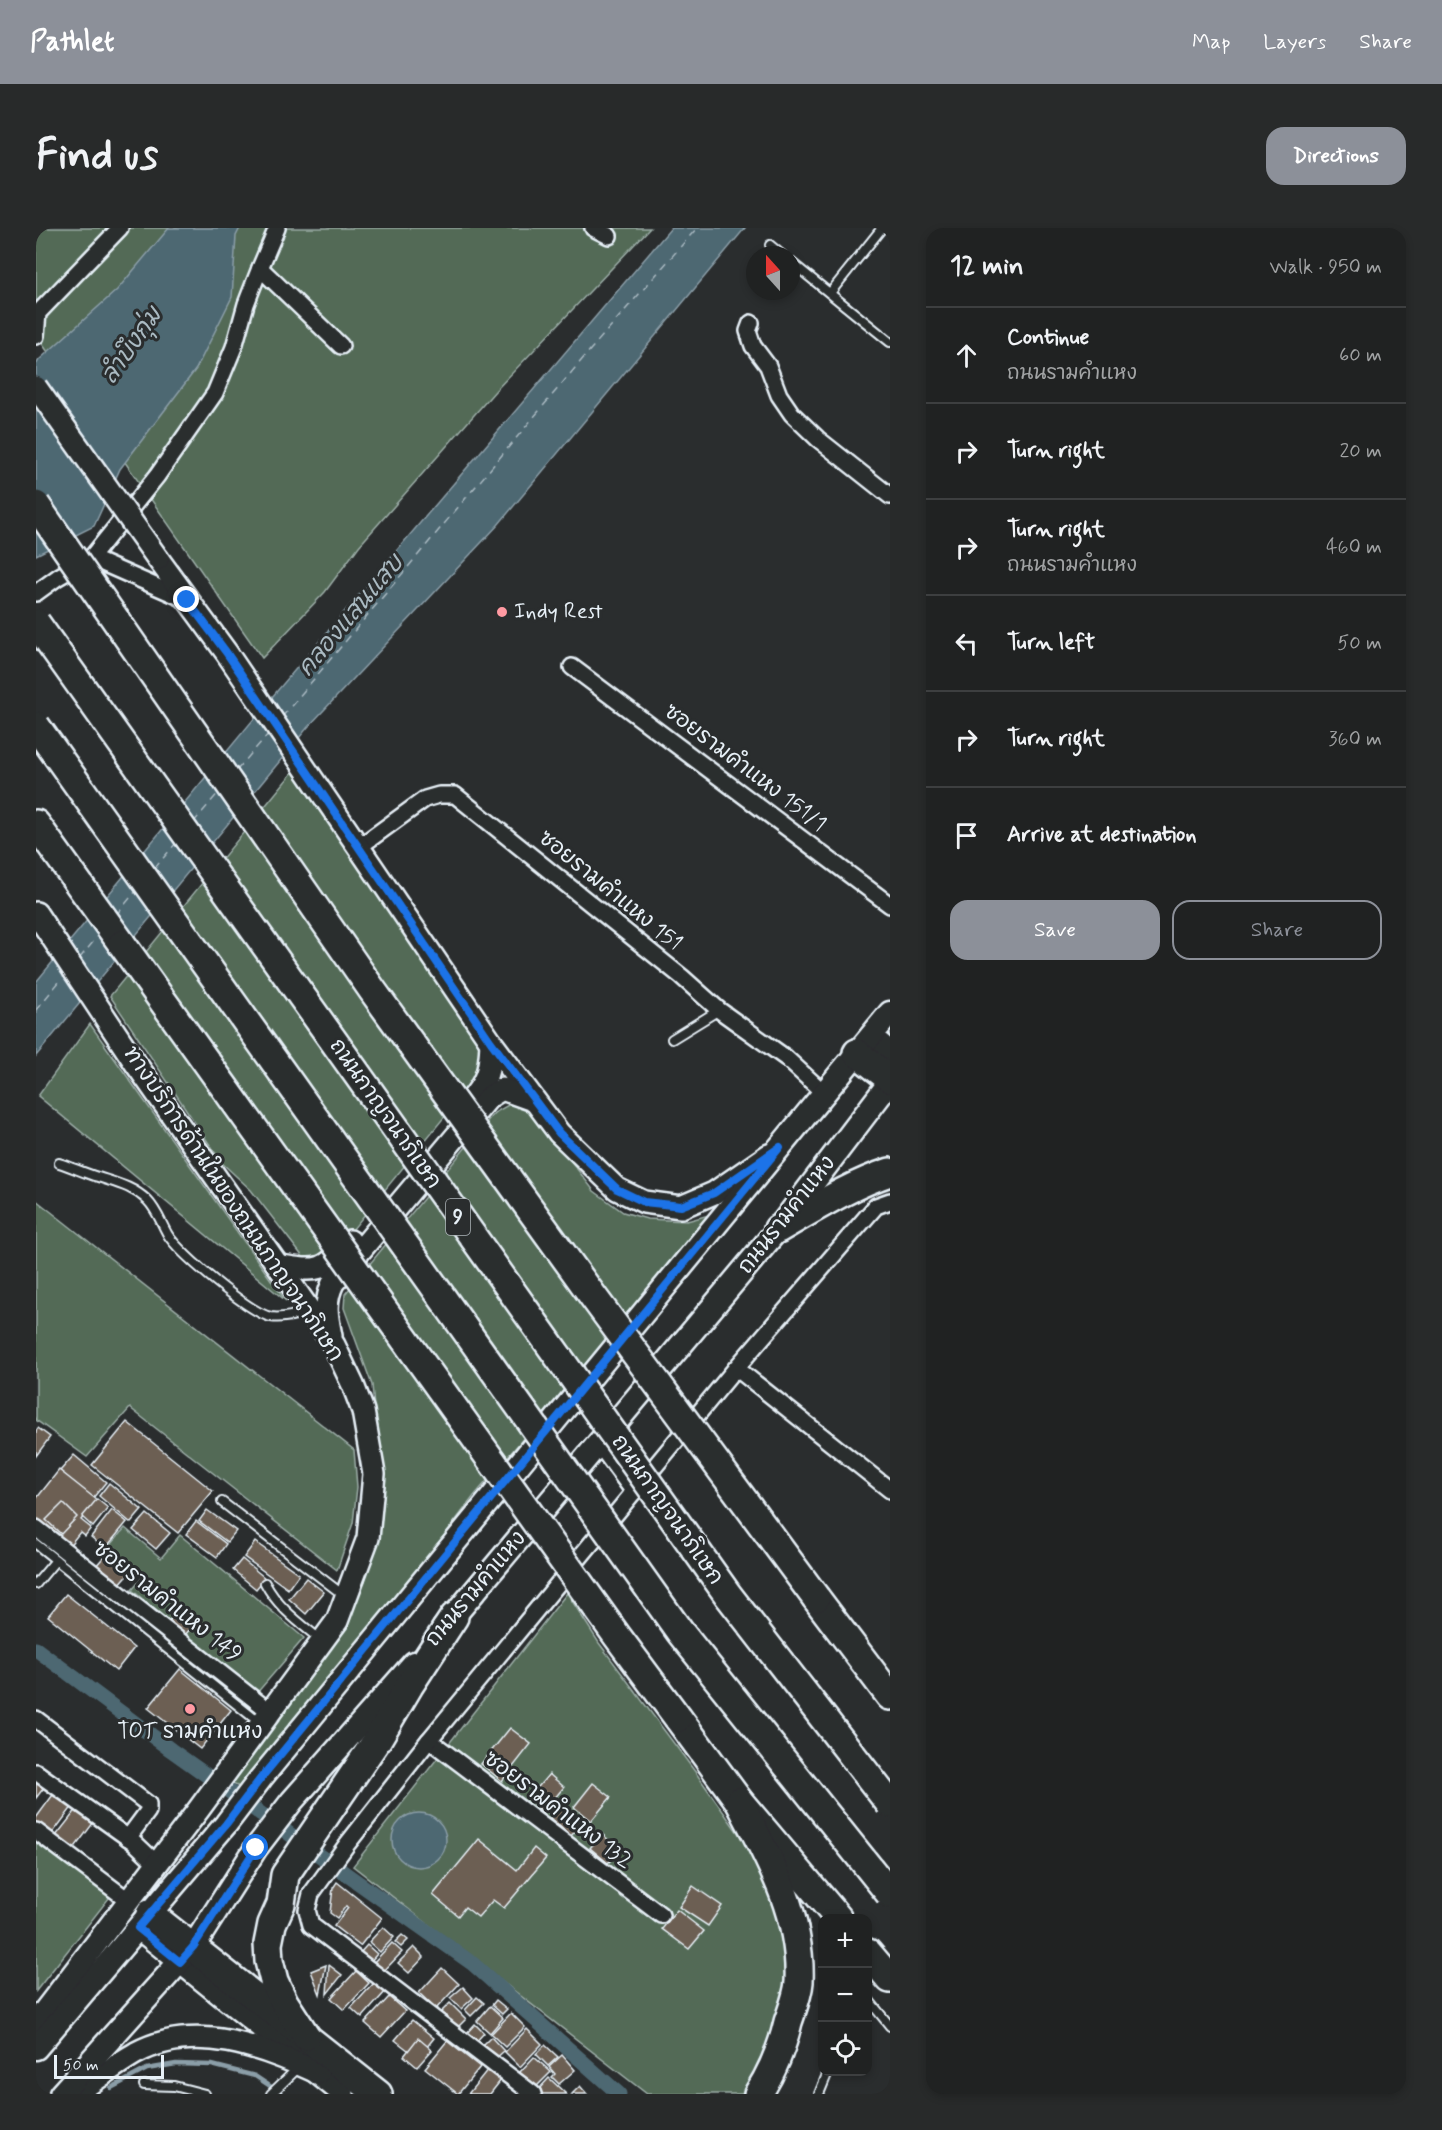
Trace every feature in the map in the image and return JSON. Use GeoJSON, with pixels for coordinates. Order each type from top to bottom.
{"type":"FeatureCollection","features":[{"type":"Feature","properties":{"kind":"highway"},"geometry":{"type":"LineString","coordinates":[[36,505],[373,991],[595,1299],[890,1696]]}},
{"type":"Feature","properties":{"kind":"highway","name":"ถนนกาญจนาภิเษก"},"geometry":{"type":"LineString","coordinates":[[36,623],[728,1595],[890,1804]]}},
{"type":"Feature","properties":{"kind":"highway"},"geometry":{"type":"LineString","coordinates":[[36,726],[680,1632],[890,1894]]}},
{"type":"Feature","properties":{"kind":"highway"},"geometry":{"type":"LineString","coordinates":[[36,824],[610,1626],[739,1801],[835,1914]]}},
{"type":"Feature","properties":{"kind":"highway"},"geometry":{"type":"LineString","coordinates":[[864,1045],[890,1081]]}},
{"type":"Feature","properties":{"kind":"highway"},"geometry":{"type":"LineString","coordinates":[[778,1229],[847,1190],[890,1172]]}},
{"type":"Feature","properties":{"kind":"highway"},"geometry":{"type":"LineString","coordinates":[[306,2036],[279,1992],[269,1960],[270,1934],[281,1904],[285,1875],[377,1740],[454,1617]]}},
{"type":"Feature","properties":{"kind":"highway"},"geometry":{"type":"LineString","coordinates":[[739,1801],[777,1874],[790,1909],[799,1984],[786,2031],[770,2074],[758,2094]]}},
{"type":"Feature","properties":{"kind":"highway"},"geometry":{"type":"LineString","coordinates":[[139,1914],[187,1955],[306,2036],[378,2094]]}},
{"type":"Feature","properties":{"kind":"highway"},"geometry":{"type":"LineString","coordinates":[[872,1962],[890,1979]]}},
{"type":"Feature","properties":{"kind":"main road"},"geometry":{"type":"LineString","coordinates":[[36,387],[226,652],[491,1042],[559,1133],[617,1189],[644,1202],[681,1206],[714,1193],[780,1147]]}},
{"type":"Feature","properties":{"kind":"main road","name":"ทางบริการด้านในของถนนกาญจนาภิเษก"},"geometry":{"type":"LineString","coordinates":[[36,913],[136,1064],[334,1345],[363,1412],[374,1474],[368,1538],[337,1621],[199,1809],[156,1863],[139,1914],[36,2022]]}},
{"type":"Feature","properties":{"kind":"main road","name":"ถนนรามคำแหง"},"geometry":{"type":"LineString","coordinates":[[36,2048],[139,1914],[226,1824],[261,1778],[890,1013]]}},
{"type":"Feature","properties":{"kind":"main road"},"geometry":{"type":"LineString","coordinates":[[279,1266],[305,1270],[320,1268],[333,1262],[481,1089],[490,1070],[491,1042]]}},
{"type":"Feature","properties":{"kind":"main road"},"geometry":{"type":"LineString","coordinates":[[864,1045],[890,1052]]}},
{"type":"Feature","properties":{"kind":"main road","name":"ถนนรามคำแหง"},"geometry":{"type":"LineString","coordinates":[[61,2094],[187,1955],[256,1848],[292,1801],[454,1617],[778,1229],[890,1081]]}},
{"type":"Feature","properties":{"kind":"main road"},"geometry":{"type":"LineString","coordinates":[[334,1345],[326,1313],[327,1295],[333,1283],[489,1097],[502,1089],[533,1100]]}},
{"type":"Feature","properties":{"kind":"main road"},"geometry":{"type":"LineString","coordinates":[[187,1955],[310,2069],[344,2094]]}},
{"type":"Feature","properties":{"kind":"main road"},"geometry":{"type":"LineString","coordinates":[[74,2094],[137,2053],[165,2042],[196,2037],[228,2040],[258,2048],[310,2069]]}},
{"type":"Feature","properties":{"kind":"street"},"geometry":{"type":"LineString","coordinates":[[36,336],[37,313],[120,228]]}},
{"type":"Feature","properties":{"kind":"street"},"geometry":{"type":"LineString","coordinates":[[36,593],[91,558],[157,476],[215,393],[234,347],[246,304],[268,245],[277,228]]}},
{"type":"Feature","properties":{"kind":"street"},"geometry":{"type":"LineString","coordinates":[[593,228],[609,236]]}},
{"type":"Feature","properties":{"kind":"street"},"geometry":{"type":"LineString","coordinates":[[260,268],[342,346]]}},
{"type":"Feature","properties":{"kind":"street"},"geometry":{"type":"LineString","coordinates":[[751,323],[747,331],[753,346],[768,366],[779,394],[792,414],[818,439],[890,496]]}},
{"type":"Feature","properties":{"kind":"street"},"geometry":{"type":"LineString","coordinates":[[91,558],[187,600]]}},
{"type":"Feature","properties":{"kind":"street","name":"ซอยรามคำแหง 151/1"},"geometry":{"type":"LineString","coordinates":[[572,667],[890,905]]}},
{"type":"Feature","properties":{"kind":"street","name":"ซอยรามคำแหง 151"},"geometry":{"type":"LineString","coordinates":[[359,847],[426,799],[440,795],[455,795],[682,977],[719,1010],[772,1047],[824,1093]]}},
{"type":"Feature","properties":{"kind":"street"},"geometry":{"type":"LineString","coordinates":[[533,2094],[311,1925],[307,1910],[311,1894],[429,1740],[735,1368],[876,1206],[890,1202]]}},
{"type":"Feature","properties":{"kind":"street"},"geometry":{"type":"LineString","coordinates":[[735,1368],[890,1490]]}},
{"type":"Feature","properties":{"kind":"street"},"geometry":{"type":"LineString","coordinates":[[598,1443],[634,1492]]}},
{"type":"Feature","properties":{"kind":"street","name":"ซอยรามคำแหง 149"},"geometry":{"type":"LineString","coordinates":[[36,1528],[265,1717]]}},
{"type":"Feature","properties":{"kind":"street"},"geometry":{"type":"LineString","coordinates":[[36,1719],[148,1804],[148,1811],[128,1838]]}},
{"type":"Feature","properties":{"kind":"street","name":"ซอยรามคำแหง 132"},"geometry":{"type":"LineString","coordinates":[[429,1740],[661,1915]]}},
{"type":"Feature","properties":{"kind":"street"},"geometry":{"type":"LineString","coordinates":[[36,1772],[128,1838],[156,1863]]}},
{"type":"Feature","properties":{"kind":"street"},"geometry":{"type":"LineString","coordinates":[[36,1831],[139,1914]]}},
{"type":"Feature","properties":{"kind":"lane"},"geometry":{"type":"LineString","coordinates":[[830,293],[882,228]]}},
{"type":"Feature","properties":{"kind":"lane"},"geometry":{"type":"LineString","coordinates":[[800,269],[890,342]]}},
{"type":"Feature","properties":{"kind":"lane"},"geometry":{"type":"LineString","coordinates":[[672,1039],[719,1010]]}},
{"type":"Feature","properties":{"kind":"lane"},"geometry":{"type":"LineString","coordinates":[[59,1162],[96,1177],[128,1186],[138,1193],[159,1214],[168,1235],[183,1254],[256,1311],[271,1317],[286,1317],[311,1311]]}},
{"type":"Feature","properties":{"kind":"lane"},"geometry":{"type":"LineString","coordinates":[[222,1502],[347,1598]]}},
{"type":"Feature","properties":{"kind":"lane"},"geometry":{"type":"LineString","coordinates":[[36,1544],[265,1717]]}},
{"type":"Feature","properties":{"kind":"lane"},"geometry":{"type":"LineString","coordinates":[[36,1584],[56,1560]]}},
{"type":"Feature","properties":{"kind":"lane"},"geometry":{"type":"LineString","coordinates":[[265,1583],[280,1606],[322,1641]]}},
{"type":"Feature","properties":{"kind":"lane"},"geometry":{"type":"LineString","coordinates":[[872,2005],[890,2026]]}},
{"type":"Feature","properties":{"kind":"lane"},"geometry":{"type":"LineString","coordinates":[[271,2094],[310,2069]]}},
{"type":"Feature","properties":{"kind":"lane"},"geometry":{"type":"LineString","coordinates":[[819,2094],[826,2076]]}},
{"type":"Feature","properties":{"kind":"lane"},"geometry":{"type":"LineString","coordinates":[[144,2085],[174,2086],[205,2094]]}},
{"type":"Feature","properties":{"kind":"green space"},"geometry":{"type":"Polygon","coordinates":[[[36,228],[650,228],[496,390],[359,546],[325,592],[262,658],[36,335],[36,228]]]}},
{"type":"Feature","properties":{"kind":"green space"},"geometry":{"type":"Polygon","coordinates":[[[297,767],[485,1046],[481,1072],[331,1256],[317,1262],[303,1257],[251,1190],[222,1163],[110,996],[297,767]]]}},
{"type":"Feature","properties":{"kind":"green space"},"geometry":{"type":"Polygon","coordinates":[[[90,1024],[286,1301],[38,1096],[90,1024]]]}},
{"type":"Feature","properties":{"kind":"green space"},"geometry":{"type":"Polygon","coordinates":[[[510,1104],[533,1112],[594,1191],[623,1212],[647,1219],[687,1221],[716,1213],[474,1496],[357,1651],[241,1788],[229,1782],[328,1652],[365,1581],[379,1517],[380,1474],[372,1385],[344,1308],[345,1294],[494,1113],[510,1104]]]}},
{"type":"Feature","properties":{"kind":"green space"},"geometry":{"type":"Polygon","coordinates":[[[36,1200],[354,1450],[357,1487],[353,1523],[337,1570],[130,1408],[87,1457],[36,1420],[36,1200]]]}},
{"type":"Feature","properties":{"kind":"green space"},"geometry":{"type":"Polygon","coordinates":[[[125,1528],[161,1558],[180,1535],[304,1638],[256,1694],[132,1590],[144,1576],[109,1546],[125,1528]]]}},
{"type":"Feature","properties":{"kind":"green space"},"geometry":{"type":"Polygon","coordinates":[[[567,1593],[599,1643],[696,1773],[767,1874],[784,1930],[789,1985],[776,2027],[755,2075],[741,2094],[647,2094],[353,1866],[567,1593]]]}},
{"type":"Feature","properties":{"kind":"green space"},"geometry":{"type":"Polygon","coordinates":[[[36,1837],[113,1893],[36,1991],[36,1837]]]}},
{"type":"Feature","properties":{"kind":"water","name":"ลำบึงกุ่ม"},"geometry":{"type":"Polygon","coordinates":[[[169,228],[240,228],[236,236],[232,297],[196,369],[120,469],[94,526],[36,555],[36,365],[117,290],[169,228]]]}},
{"type":"Feature","properties":{"kind":"water","name":"คลองแสนแสบ"},"geometry":{"type":"Polygon","coordinates":[[[671,228],[745,228],[498,525],[308,727],[36,1056],[36,982],[272,697],[671,228]]]}},
{"type":"Feature","properties":{"kind":"water"},"geometry":{"type":"Polygon","coordinates":[[[414,1813],[424,1813],[434,1817],[442,1825],[446,1840],[442,1855],[434,1863],[424,1867],[414,1867],[404,1863],[396,1855],[392,1845],[392,1835],[396,1825],[404,1817],[414,1813]]]}},
{"type":"Feature","properties":{"kind":"building"},"geometry":{"type":"Polygon","coordinates":[[[127,1422],[213,1491],[178,1533],[92,1465],[127,1422]]]}},
{"type":"Feature","properties":{"kind":"building"},"geometry":{"type":"Polygon","coordinates":[[[38,1428],[50,1437],[36,1456],[36,1431],[38,1428]]]}},
{"type":"Feature","properties":{"kind":"building"},"geometry":{"type":"Polygon","coordinates":[[[74,1455],[106,1482],[93,1498],[60,1471],[74,1455]]]}},
{"type":"Feature","properties":{"kind":"building"},"geometry":{"type":"Polygon","coordinates":[[[59,1470],[97,1500],[81,1520],[91,1528],[85,1536],[80,1532],[69,1546],[36,1520],[36,1499],[59,1470]]]}},
{"type":"Feature","properties":{"kind":"building"},"geometry":{"type":"Polygon","coordinates":[[[109,1483],[142,1510],[131,1523],[99,1496],[109,1483]]]}},
{"type":"Feature","properties":{"kind":"building"},"geometry":{"type":"Polygon","coordinates":[[[97,1499],[108,1508],[93,1527],[82,1517],[97,1499]]]}},
{"type":"Feature","properties":{"kind":"building"},"geometry":{"type":"Polygon","coordinates":[[[63,1503],[77,1517],[61,1534],[46,1520],[63,1503]]]}},
{"type":"Feature","properties":{"kind":"building"},"geometry":{"type":"Polygon","coordinates":[[[112,1510],[127,1522],[105,1549],[91,1537],[112,1510]]]}},
{"type":"Feature","properties":{"kind":"building"},"geometry":{"type":"Polygon","coordinates":[[[207,1510],[236,1531],[227,1542],[199,1521],[207,1510]]]}},
{"type":"Feature","properties":{"kind":"building"},"geometry":{"type":"Polygon","coordinates":[[[147,1514],[170,1533],[156,1549],[133,1530],[147,1514]]]}},
{"type":"Feature","properties":{"kind":"building"},"geometry":{"type":"Polygon","coordinates":[[[196,1521],[226,1544],[217,1557],[186,1534],[196,1521]]]}},
{"type":"Feature","properties":{"kind":"building"},"geometry":{"type":"Polygon","coordinates":[[[255,1542],[299,1574],[288,1589],[244,1557],[255,1542]]]}},
{"type":"Feature","properties":{"kind":"building"},"geometry":{"type":"Polygon","coordinates":[[[109,1551],[132,1570],[118,1586],[95,1567],[109,1551]]]}},
{"type":"Feature","properties":{"kind":"building"},"geometry":{"type":"Polygon","coordinates":[[[242,1559],[265,1578],[256,1589],[233,1570],[242,1559]]]}},
{"type":"Feature","properties":{"kind":"building"},"geometry":{"type":"Polygon","coordinates":[[[306,1578],[324,1592],[306,1614],[289,1599],[306,1578]]]}},
{"type":"Feature","properties":{"kind":"building"},"geometry":{"type":"Polygon","coordinates":[[[66,1594],[134,1648],[116,1671],[48,1616],[66,1594]]]}},
{"type":"Feature","properties":{"kind":"building"},"geometry":{"type":"Polygon","coordinates":[[[181,1607],[197,1621],[185,1635],[169,1621],[181,1607]]]}},
{"type":"Feature","properties":{"kind":"building","name":"TOT รามคำแหง"},"geometry":{"type":"Polygon","coordinates":[[[180,1669],[231,1710],[200,1749],[148,1708],[180,1669]]]}},
{"type":"Feature","properties":{"kind":"building"},"geometry":{"type":"Polygon","coordinates":[[[510,1728],[531,1744],[502,1781],[481,1764],[510,1728]]]}},
{"type":"Feature","properties":{"kind":"building"},"geometry":{"type":"Polygon","coordinates":[[[549,1774],[564,1787],[543,1812],[528,1799],[549,1774]]]}},
{"type":"Feature","properties":{"kind":"building"},"geometry":{"type":"Polygon","coordinates":[[[36,1777],[46,1785],[36,1798],[36,1777]]]}},
{"type":"Feature","properties":{"kind":"building"},"geometry":{"type":"Polygon","coordinates":[[[593,1783],[611,1797],[591,1821],[574,1807],[593,1783]]]}},
{"type":"Feature","properties":{"kind":"building"},"geometry":{"type":"Polygon","coordinates":[[[55,1792],[73,1806],[52,1834],[36,1822],[36,1818],[55,1792]]]}},
{"type":"Feature","properties":{"kind":"building"},"geometry":{"type":"Polygon","coordinates":[[[561,1804],[583,1822],[571,1836],[550,1818],[561,1804]]]}},
{"type":"Feature","properties":{"kind":"building"},"geometry":{"type":"Polygon","coordinates":[[[77,1809],[94,1822],[73,1850],[55,1837],[77,1809]]]}},
{"type":"Feature","properties":{"kind":"building"},"geometry":{"type":"Polygon","coordinates":[[[602,1834],[620,1850],[608,1863],[590,1848],[602,1834]]]}},
{"type":"Feature","properties":{"kind":"building"},"geometry":{"type":"Polygon","coordinates":[[[479,1839],[517,1870],[534,1848],[546,1858],[504,1908],[493,1900],[478,1917],[465,1907],[458,1916],[433,1895],[479,1839]]]}},
{"type":"Feature","properties":{"kind":"building"},"geometry":{"type":"Polygon","coordinates":[[[337,1882],[382,1918],[360,1946],[334,1926],[348,1908],[346,1906],[337,1918],[330,1913],[333,1888],[337,1882]]]}},
{"type":"Feature","properties":{"kind":"building"},"geometry":{"type":"Polygon","coordinates":[[[693,1886],[722,1906],[708,1926],[679,1907],[693,1886]]]}},
{"type":"Feature","properties":{"kind":"building"},"geometry":{"type":"Polygon","coordinates":[[[677,1910],[704,1931],[689,1949],[662,1929],[677,1910]]]}},
{"type":"Feature","properties":{"kind":"building"},"geometry":{"type":"Polygon","coordinates":[[[383,1927],[394,1937],[380,1952],[369,1942],[383,1927]]]}},
{"type":"Feature","properties":{"kind":"building"},"geometry":{"type":"Polygon","coordinates":[[[402,1935],[408,1940],[401,1947],[395,1942],[402,1935]]]}},
{"type":"Feature","properties":{"kind":"building"},"geometry":{"type":"Polygon","coordinates":[[[392,1943],[402,1952],[382,1973],[372,1964],[392,1943]]]}},
{"type":"Feature","properties":{"kind":"building"},"geometry":{"type":"Polygon","coordinates":[[[367,1945],[377,1954],[370,1962],[360,1953],[367,1945]]]}},
{"type":"Feature","properties":{"kind":"building"},"geometry":{"type":"Polygon","coordinates":[[[414,1947],[424,1957],[409,1973],[398,1963],[414,1947]]]}},
{"type":"Feature","properties":{"kind":"building"},"geometry":{"type":"Polygon","coordinates":[[[326,1965],[320,1994],[311,1971],[326,1965]]]}},
{"type":"Feature","properties":{"kind":"building"},"geometry":{"type":"Polygon","coordinates":[[[329,1965],[342,1975],[327,1994],[329,1965]]]}},
{"type":"Feature","properties":{"kind":"building"},"geometry":{"type":"Polygon","coordinates":[[[442,1968],[459,1984],[436,2009],[419,1993],[442,1968]]]}},
{"type":"Feature","properties":{"kind":"building"},"geometry":{"type":"Polygon","coordinates":[[[356,1971],[369,1983],[344,2010],[331,1998],[356,1971]]]}},
{"type":"Feature","properties":{"kind":"building"},"geometry":{"type":"Polygon","coordinates":[[[374,1983],[385,1992],[362,2018],[351,2008],[374,1983]]]}},
{"type":"Feature","properties":{"kind":"building"},"geometry":{"type":"Polygon","coordinates":[[[463,1987],[473,1998],[461,2009],[450,1998],[463,1987]]]}},
{"type":"Feature","properties":{"kind":"building"},"geometry":{"type":"Polygon","coordinates":[[[389,1997],[405,2011],[381,2037],[365,2023],[389,1997]]]}},
{"type":"Feature","properties":{"kind":"building"},"geometry":{"type":"Polygon","coordinates":[[[477,1997],[484,2003],[471,2016],[465,2010],[477,1997]]]}},
{"type":"Feature","properties":{"kind":"building"},"geometry":{"type":"Polygon","coordinates":[[[496,2000],[507,2009],[502,2014],[492,2005],[496,2000]]]}},
{"type":"Feature","properties":{"kind":"building"},"geometry":{"type":"Polygon","coordinates":[[[450,2003],[466,2019],[455,2030],[439,2014],[450,2003]]]}},
{"type":"Feature","properties":{"kind":"building"},"geometry":{"type":"Polygon","coordinates":[[[490,2006],[503,2018],[490,2033],[477,2021],[490,2006]]]}},
{"type":"Feature","properties":{"kind":"building"},"geometry":{"type":"Polygon","coordinates":[[[511,2013],[525,2027],[505,2047],[491,2034],[511,2013]]]}},
{"type":"Feature","properties":{"kind":"building"},"geometry":{"type":"Polygon","coordinates":[[[412,2020],[434,2038],[418,2058],[395,2040],[412,2020]]]}},
{"type":"Feature","properties":{"kind":"building"},"geometry":{"type":"Polygon","coordinates":[[[475,2024],[484,2033],[473,2045],[464,2036],[475,2024]]]}},
{"type":"Feature","properties":{"kind":"building"},"geometry":{"type":"Polygon","coordinates":[[[527,2029],[542,2044],[520,2067],[505,2052],[527,2029]]]}},
{"type":"Feature","properties":{"kind":"building"},"geometry":{"type":"Polygon","coordinates":[[[491,2037],[504,2051],[495,2059],[483,2045],[491,2037]]]}},
{"type":"Feature","properties":{"kind":"building"},"geometry":{"type":"Polygon","coordinates":[[[418,2038],[432,2050],[417,2067],[404,2056],[418,2038]]]}},
{"type":"Feature","properties":{"kind":"building"},"geometry":{"type":"Polygon","coordinates":[[[447,2041],[480,2067],[458,2094],[425,2068],[447,2041]]]}},
{"type":"Feature","properties":{"kind":"building"},"geometry":{"type":"Polygon","coordinates":[[[545,2045],[558,2057],[548,2066],[536,2054],[545,2045]]]}},
{"type":"Feature","properties":{"kind":"building"},"geometry":{"type":"Polygon","coordinates":[[[562,2055],[575,2070],[559,2084],[552,2077],[555,2074],[549,2067],[562,2055]]]}},
{"type":"Feature","properties":{"kind":"building"},"geometry":{"type":"Polygon","coordinates":[[[534,2057],[551,2072],[535,2088],[519,2073],[534,2057]]]}},
{"type":"Feature","properties":{"kind":"building"},"geometry":{"type":"Polygon","coordinates":[[[488,2069],[501,2080],[490,2094],[468,2094],[488,2069]]]}},
{"type":"Feature","properties":{"kind":"building"},"geometry":{"type":"Polygon","coordinates":[[[549,2078],[566,2094],[543,2094],[538,2090],[549,2078]]]}},
{"type":"Feature","properties":{"kind":"building"},"geometry":{"type":"Polygon","coordinates":[[[580,2086],[587,2094],[572,2094],[580,2086]]]}},
{"type":"Feature","properties":{"kind":"waterway"},"geometry":{"type":"LineString","coordinates":[[36,1649],[171,1750],[473,1964],[619,2094]]}},
{"type":"Feature","properties":{"kind":"waterway"},"geometry":{"type":"LineString","coordinates":[[111,2088],[147,2069],[176,2064],[212,2065],[255,2076],[282,2094]]}},
{"type":"Feature","properties":{"kind":"ferry route"},"geometry":{"type":"LineString","coordinates":[[282,717],[591,349],[697,228]]}},
{"type":"Feature","properties":{"kind":"ferry route"},"geometry":{"type":"LineString","coordinates":[[237,770],[269,733]]}},
{"type":"Feature","properties":{"kind":"ferry route"},"geometry":{"type":"LineString","coordinates":[[193,823],[219,792]]}},
{"type":"Feature","properties":{"kind":"ferry route"},"geometry":{"type":"LineString","coordinates":[[154,869],[176,843]]}},
{"type":"Feature","properties":{"kind":"ferry route"},"geometry":{"type":"LineString","coordinates":[[116,915],[136,891]]}},
{"type":"Feature","properties":{"kind":"ferry route"},"geometry":{"type":"LineString","coordinates":[[79,959],[99,935]]}},
{"type":"Feature","properties":{"kind":"ferry route"},"geometry":{"type":"LineString","coordinates":[[36,1010],[64,976]]}},
{"type":"Feature","properties":{"kind":"place","name":"Indy Rest"},"geometry":{"type":"Point","coordinates":[502,612]}},
{"type":"Feature","properties":{"kind":"place","name":"TOT รามคำแหง"},"geometry":{"type":"Point","coordinates":[190,1709]}},
{"type":"Feature","properties":{"kind":"route"},"geometry":{"type":"LineString","coordinates":[[187,600],[226,652],[491,1042],[533,1100],[559,1133],[617,1189],[644,1202],[681,1206],[714,1193],[780,1147],[261,1778],[226,1824],[138,1928],[180,1962],[193,1947],[256,1848]]}}]}
